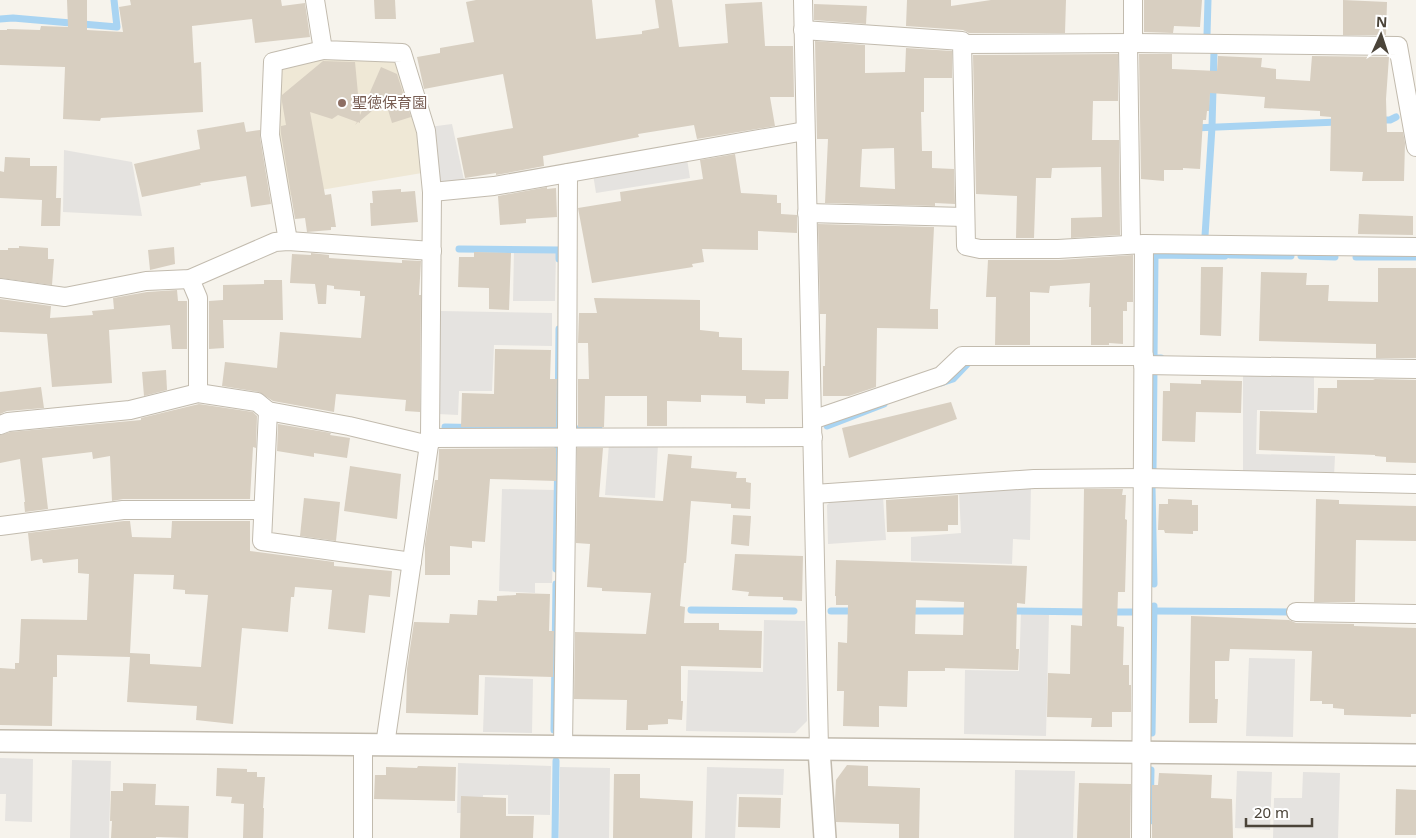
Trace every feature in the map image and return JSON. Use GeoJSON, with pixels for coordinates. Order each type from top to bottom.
{"type":"FeatureCollection","features":[{"type":"Feature","properties":{"kind":"street"},"geometry":{"type":"LineString","coordinates":[[315,0],[323,50]]}},
{"type":"Feature","properties":{"kind":"street"},"geometry":{"type":"LineString","coordinates":[[803,0],[804,131],[813,437],[819,749],[825,838]]}},
{"type":"Feature","properties":{"kind":"street"},"geometry":{"type":"LineString","coordinates":[[1132,0],[1130,43],[1137,244],[1144,361],[1141,838]]}},
{"type":"Feature","properties":{"kind":"street"},"geometry":{"type":"LineString","coordinates":[[803,30],[962,41],[966,246],[980,249],[1058,249],[1137,244],[1416,247]]}},
{"type":"Feature","properties":{"kind":"street"},"geometry":{"type":"LineString","coordinates":[[962,44],[1130,43],[1398,46],[1416,147]]}},
{"type":"Feature","properties":{"kind":"street"},"geometry":{"type":"LineString","coordinates":[[288,241],[270,135],[273,62],[323,50],[402,53],[426,131],[432,192],[430,442],[386,745]]}},
{"type":"Feature","properties":{"kind":"street"},"geometry":{"type":"LineString","coordinates":[[432,192],[494,186],[804,131]]}},
{"type":"Feature","properties":{"kind":"street"},"geometry":{"type":"LineString","coordinates":[[563,747],[568,173]]}},
{"type":"Feature","properties":{"kind":"street"},"geometry":{"type":"LineString","coordinates":[[807,213],[965,217]]}},
{"type":"Feature","properties":{"kind":"street"},"geometry":{"type":"LineString","coordinates":[[0,288],[65,297],[146,281],[190,279],[274,242],[288,241],[432,252]]}},
{"type":"Feature","properties":{"kind":"street"},"geometry":{"type":"LineString","coordinates":[[190,279],[198,298],[198,393]]}},
{"type":"Feature","properties":{"kind":"street"},"geometry":{"type":"LineString","coordinates":[[812,420],[941,376],[962,356],[1416,369]]}},
{"type":"Feature","properties":{"kind":"street"},"geometry":{"type":"LineString","coordinates":[[0,425],[8,422],[130,410],[198,393],[257,402],[268,411],[430,442],[567,438],[813,437]]}},
{"type":"Feature","properties":{"kind":"street"},"geometry":{"type":"LineString","coordinates":[[268,411],[262,542],[412,562]]}},
{"type":"Feature","properties":{"kind":"street"},"geometry":{"type":"LineString","coordinates":[[814,494],[1034,479],[1143,478],[1416,484]]}},
{"type":"Feature","properties":{"kind":"street"},"geometry":{"type":"LineString","coordinates":[[0,526],[123,510],[263,510]]}},
{"type":"Feature","properties":{"kind":"street"},"geometry":{"type":"LineString","coordinates":[[1296,612],[1416,614]]}},
{"type":"Feature","properties":{"kind":"street"},"geometry":{"type":"LineString","coordinates":[[0,741],[1416,754]]}},
{"type":"Feature","properties":{"kind":"street"},"geometry":{"type":"LineString","coordinates":[[363,745],[363,838]]}},
{"type":"Feature","properties":{"kind":"shaded area","name":"聖徳保育園"},"geometry":{"type":"Polygon","coordinates":[[[328,58],[391,59],[396,64],[417,132],[422,173],[285,196],[274,134],[277,74],[282,68],[328,58]]]}},
{"type":"Feature","properties":{"kind":"shaded area"},"geometry":{"type":"Polygon","coordinates":[[[452,124],[464,180],[439,185],[429,127],[452,124]]]}},
{"type":"Feature","properties":{"kind":"shaded area"},"geometry":{"type":"Polygon","coordinates":[[[64,150],[132,162],[142,216],[63,212],[64,150]]]}},
{"type":"Feature","properties":{"kind":"shaded area"},"geometry":{"type":"Polygon","coordinates":[[[687,159],[690,178],[596,193],[593,174],[687,159]]]}},
{"type":"Feature","properties":{"kind":"shaded area"},"geometry":{"type":"Polygon","coordinates":[[[514,251],[556,252],[555,301],[513,301],[514,251]]]}},
{"type":"Feature","properties":{"kind":"shaded area"},"geometry":{"type":"Polygon","coordinates":[[[440,311],[552,313],[552,346],[494,345],[492,391],[459,391],[458,415],[438,414],[440,311]]]}},
{"type":"Feature","properties":{"kind":"shaded area"},"geometry":{"type":"Polygon","coordinates":[[[1243,370],[1314,371],[1314,410],[1257,410],[1256,454],[1335,456],[1334,476],[1243,475],[1243,370]]]}},
{"type":"Feature","properties":{"kind":"shaded area"},"geometry":{"type":"Polygon","coordinates":[[[609,444],[658,444],[655,498],[605,495],[609,444]]]}},
{"type":"Feature","properties":{"kind":"shaded area"},"geometry":{"type":"Polygon","coordinates":[[[1031,485],[1030,540],[1013,539],[1012,564],[911,561],[911,537],[961,533],[959,491],[1031,485]]]}},
{"type":"Feature","properties":{"kind":"shaded area"},"geometry":{"type":"Polygon","coordinates":[[[502,489],[555,490],[552,583],[535,583],[535,593],[499,591],[502,489]]]}},
{"type":"Feature","properties":{"kind":"shaded area"},"geometry":{"type":"Polygon","coordinates":[[[883,497],[886,540],[828,544],[827,505],[831,501],[883,497]]]}},
{"type":"Feature","properties":{"kind":"shaded area"},"geometry":{"type":"Polygon","coordinates":[[[1021,613],[1049,614],[1046,736],[964,734],[965,670],[1019,671],[1021,613]]]}},
{"type":"Feature","properties":{"kind":"shaded area"},"geometry":{"type":"Polygon","coordinates":[[[764,620],[805,621],[807,721],[795,733],[686,731],[688,670],[763,672],[764,620]]]}},
{"type":"Feature","properties":{"kind":"shaded area"},"geometry":{"type":"Polygon","coordinates":[[[1249,658],[1295,659],[1293,737],[1246,736],[1249,658]]]}},
{"type":"Feature","properties":{"kind":"shaded area"},"geometry":{"type":"Polygon","coordinates":[[[485,677],[533,679],[532,733],[483,732],[485,677]]]}},
{"type":"Feature","properties":{"kind":"shaded area"},"geometry":{"type":"Polygon","coordinates":[[[0,758],[33,759],[32,822],[5,821],[6,794],[0,794],[0,758]]]}},
{"type":"Feature","properties":{"kind":"shaded area"},"geometry":{"type":"Polygon","coordinates":[[[72,760],[111,761],[109,838],[70,838],[72,760]]]}},
{"type":"Feature","properties":{"kind":"shaded area"},"geometry":{"type":"Polygon","coordinates":[[[458,763],[551,766],[550,815],[508,814],[508,795],[483,795],[483,813],[457,813],[458,763]]]}},
{"type":"Feature","properties":{"kind":"shaded area"},"geometry":{"type":"Polygon","coordinates":[[[560,767],[610,768],[609,838],[559,838],[560,767]]]}},
{"type":"Feature","properties":{"kind":"shaded area"},"geometry":{"type":"Polygon","coordinates":[[[707,767],[784,769],[783,795],[737,794],[735,838],[705,838],[707,767]]]}},
{"type":"Feature","properties":{"kind":"shaded area"},"geometry":{"type":"Polygon","coordinates":[[[1015,770],[1075,771],[1073,838],[1014,838],[1015,770]]]}},
{"type":"Feature","properties":{"kind":"shaded area"},"geometry":{"type":"Polygon","coordinates":[[[1237,771],[1272,772],[1270,830],[1235,828],[1237,771]]]}},
{"type":"Feature","properties":{"kind":"shaded area"},"geometry":{"type":"Polygon","coordinates":[[[1303,772],[1340,773],[1338,838],[1273,838],[1274,798],[1302,798],[1303,772]]]}},
{"type":"Feature","properties":{"kind":"building"},"geometry":{"type":"Polygon","coordinates":[[[67,0],[87,0],[87,30],[123,32],[119,7],[131,5],[130,0],[281,0],[282,6],[305,3],[310,37],[255,43],[252,19],[192,26],[194,63],[201,62],[203,112],[101,118],[100,121],[63,119],[65,67],[0,65],[0,30],[40,30],[41,26],[68,27],[67,0]]]}},
{"type":"Feature","properties":{"kind":"building"},"geometry":{"type":"Polygon","coordinates":[[[374,0],[395,0],[396,19],[375,19],[374,0]]]}},
{"type":"Feature","properties":{"kind":"building"},"geometry":{"type":"Polygon","coordinates":[[[476,0],[592,0],[596,39],[642,34],[642,31],[659,28],[655,0],[672,0],[679,47],[728,43],[725,4],[762,2],[765,46],[793,46],[794,97],[770,97],[775,126],[697,139],[694,125],[638,134],[639,137],[543,156],[544,166],[496,175],[496,173],[465,178],[457,138],[513,128],[503,74],[424,89],[417,57],[440,53],[440,48],[474,42],[466,2],[476,0]]]}},
{"type":"Feature","properties":{"kind":"building"},"geometry":{"type":"Polygon","coordinates":[[[907,0],[951,0],[951,6],[991,0],[1066,0],[1065,33],[969,33],[963,30],[906,26],[907,0]]]}},
{"type":"Feature","properties":{"kind":"building"},"geometry":{"type":"Polygon","coordinates":[[[1144,0],[1202,0],[1200,27],[1174,26],[1173,33],[1144,32],[1144,0]]]}},
{"type":"Feature","properties":{"kind":"building"},"geometry":{"type":"Polygon","coordinates":[[[1343,0],[1387,2],[1386,35],[1343,35],[1343,0]]]}},
{"type":"Feature","properties":{"kind":"building"},"geometry":{"type":"Polygon","coordinates":[[[814,4],[867,6],[866,24],[814,20],[814,4]]]}},
{"type":"Feature","properties":{"kind":"building"},"geometry":{"type":"Polygon","coordinates":[[[815,41],[865,45],[865,73],[905,72],[906,48],[952,51],[952,78],[924,78],[924,112],[921,112],[922,151],[932,151],[932,168],[954,169],[955,204],[935,203],[935,206],[825,203],[828,139],[817,139],[815,41]],[[894,148],[862,149],[860,187],[895,189],[894,148]]]}},
{"type":"Feature","properties":{"kind":"building"},"geometry":{"type":"Polygon","coordinates":[[[1118,54],[1118,101],[1093,101],[1092,140],[1119,140],[1120,235],[1071,238],[1071,218],[1102,217],[1101,167],[1052,168],[1051,178],[1036,178],[1034,238],[1016,238],[1017,196],[976,194],[973,55],[1118,54]]]}},
{"type":"Feature","properties":{"kind":"building"},"geometry":{"type":"Polygon","coordinates":[[[1139,54],[1172,54],[1172,69],[1217,71],[1218,56],[1262,58],[1261,67],[1276,69],[1276,79],[1310,81],[1312,56],[1389,57],[1386,99],[1387,132],[1403,132],[1405,143],[1404,181],[1362,181],[1363,172],[1330,171],[1331,117],[1320,116],[1320,111],[1264,108],[1265,97],[1210,93],[1209,111],[1207,111],[1206,120],[1203,120],[1200,169],[1164,170],[1164,181],[1141,179],[1139,54]]]}},
{"type":"Feature","properties":{"kind":"building"},"geometry":{"type":"Polygon","coordinates":[[[323,61],[355,62],[360,115],[381,67],[397,74],[411,117],[392,123],[385,100],[360,123],[358,122],[355,125],[357,122],[338,115],[332,119],[310,112],[325,195],[331,194],[336,227],[331,227],[331,230],[307,232],[305,218],[295,219],[281,134],[281,126],[286,125],[282,95],[323,61]]]}},
{"type":"Feature","properties":{"kind":"building"},"geometry":{"type":"Polygon","coordinates":[[[244,122],[246,132],[260,130],[271,204],[251,207],[246,176],[200,183],[201,185],[142,197],[134,164],[200,149],[197,130],[244,122]]]}},
{"type":"Feature","properties":{"kind":"building"},"geometry":{"type":"Polygon","coordinates":[[[735,154],[741,193],[777,195],[777,203],[781,203],[781,214],[797,215],[797,233],[758,231],[758,250],[702,249],[704,262],[692,264],[693,267],[592,283],[578,208],[621,201],[620,192],[703,179],[700,160],[735,154]]]}},
{"type":"Feature","properties":{"kind":"building"},"geometry":{"type":"Polygon","coordinates":[[[5,157],[30,158],[30,166],[57,166],[56,198],[61,198],[60,226],[41,226],[42,200],[0,198],[0,171],[4,172],[5,157]]]}},
{"type":"Feature","properties":{"kind":"building"},"geometry":{"type":"Polygon","coordinates":[[[547,187],[547,189],[556,188],[557,217],[526,219],[526,223],[500,225],[498,196],[547,187]]]}},
{"type":"Feature","properties":{"kind":"building"},"geometry":{"type":"Polygon","coordinates":[[[401,189],[401,192],[415,191],[418,222],[371,226],[370,203],[373,203],[372,191],[401,189]]]}},
{"type":"Feature","properties":{"kind":"building"},"geometry":{"type":"Polygon","coordinates":[[[1359,214],[1413,216],[1413,235],[1358,234],[1359,214]]]}},
{"type":"Feature","properties":{"kind":"building"},"geometry":{"type":"Polygon","coordinates":[[[818,224],[934,227],[930,309],[938,309],[938,329],[877,328],[876,387],[849,396],[823,396],[826,314],[820,314],[818,224]]]}},
{"type":"Feature","properties":{"kind":"building"},"geometry":{"type":"Polygon","coordinates":[[[19,246],[48,248],[48,259],[54,259],[52,285],[0,278],[0,250],[19,248],[19,246]]]}},
{"type":"Feature","properties":{"kind":"building"},"geometry":{"type":"Polygon","coordinates":[[[174,247],[175,264],[150,270],[148,250],[174,247]]]}},
{"type":"Feature","properties":{"kind":"building"},"geometry":{"type":"Polygon","coordinates":[[[474,252],[511,253],[509,310],[489,309],[489,288],[458,287],[459,257],[474,257],[474,252]]]}},
{"type":"Feature","properties":{"kind":"building"},"geometry":{"type":"Polygon","coordinates":[[[311,253],[329,255],[329,258],[402,263],[402,260],[421,261],[419,295],[421,295],[420,412],[405,411],[406,400],[336,394],[334,412],[273,401],[259,392],[222,386],[225,362],[277,368],[280,332],[361,338],[365,296],[360,296],[360,291],[334,289],[334,286],[327,285],[326,304],[318,304],[315,284],[290,283],[292,254],[311,255],[311,253]]]}},
{"type":"Feature","properties":{"kind":"building"},"geometry":{"type":"Polygon","coordinates":[[[1133,255],[1133,302],[1127,302],[1127,311],[1123,311],[1123,344],[1091,345],[1090,283],[1050,286],[1049,293],[1030,292],[1030,345],[995,345],[996,297],[986,297],[988,260],[1059,260],[1133,255]]]}},
{"type":"Feature","properties":{"kind":"building"},"geometry":{"type":"Polygon","coordinates":[[[1201,267],[1223,267],[1221,336],[1200,335],[1201,267]]]}},
{"type":"Feature","properties":{"kind":"building"},"geometry":{"type":"Polygon","coordinates":[[[1378,268],[1416,268],[1416,358],[1376,358],[1376,344],[1259,341],[1261,272],[1307,273],[1306,285],[1329,285],[1328,301],[1378,302],[1378,268]]]}},
{"type":"Feature","properties":{"kind":"building"},"geometry":{"type":"Polygon","coordinates":[[[264,280],[282,280],[283,320],[223,320],[224,348],[209,349],[209,301],[223,300],[223,285],[264,284],[264,280]]]}},
{"type":"Feature","properties":{"kind":"building"},"geometry":{"type":"Polygon","coordinates":[[[177,290],[178,301],[187,301],[187,349],[172,349],[170,325],[109,330],[112,383],[52,387],[47,334],[0,332],[0,299],[51,306],[50,318],[93,315],[92,311],[114,309],[113,298],[147,292],[177,290]]]}},
{"type":"Feature","properties":{"kind":"building"},"geometry":{"type":"Polygon","coordinates":[[[594,298],[700,300],[700,330],[719,332],[719,337],[742,338],[742,370],[789,371],[788,399],[765,399],[765,404],[746,403],[746,396],[701,395],[701,402],[667,401],[667,426],[647,426],[647,396],[605,396],[604,427],[578,427],[578,379],[589,379],[588,343],[578,343],[579,313],[597,313],[594,298]]]}},
{"type":"Feature","properties":{"kind":"building"},"geometry":{"type":"Polygon","coordinates":[[[495,349],[551,350],[550,379],[557,379],[556,427],[461,427],[462,393],[494,394],[495,349]]]}},
{"type":"Feature","properties":{"kind":"building"},"geometry":{"type":"Polygon","coordinates":[[[166,370],[167,390],[144,396],[142,372],[166,370]]]}},
{"type":"Feature","properties":{"kind":"building"},"geometry":{"type":"Polygon","coordinates":[[[1201,380],[1242,381],[1241,413],[1196,412],[1195,442],[1162,441],[1163,391],[1170,391],[1170,383],[1201,384],[1201,380]]]}},
{"type":"Feature","properties":{"kind":"building"},"geometry":{"type":"Polygon","coordinates":[[[1337,380],[1416,380],[1416,463],[1386,462],[1386,457],[1375,455],[1259,450],[1260,411],[1317,413],[1318,388],[1337,388],[1337,380]]]}},
{"type":"Feature","properties":{"kind":"building"},"geometry":{"type":"Polygon","coordinates":[[[41,387],[44,408],[7,411],[0,414],[0,392],[41,387]]]}},
{"type":"Feature","properties":{"kind":"building"},"geometry":{"type":"Polygon","coordinates":[[[951,402],[957,419],[849,458],[842,428],[951,402]]]}},
{"type":"Feature","properties":{"kind":"building"},"geometry":{"type":"Polygon","coordinates":[[[199,404],[253,412],[257,416],[256,448],[253,447],[250,499],[123,499],[112,501],[110,456],[93,459],[92,452],[42,458],[48,509],[25,512],[20,459],[0,463],[0,435],[10,432],[141,420],[141,418],[199,404]]]}},
{"type":"Feature","properties":{"kind":"building"},"geometry":{"type":"Polygon","coordinates":[[[278,424],[350,438],[347,458],[314,453],[314,457],[277,451],[278,424]]]}},
{"type":"Feature","properties":{"kind":"building"},"geometry":{"type":"Polygon","coordinates":[[[556,448],[556,481],[490,479],[485,542],[472,541],[472,548],[450,546],[450,575],[425,575],[425,544],[435,480],[438,480],[439,449],[556,448]]]}},
{"type":"Feature","properties":{"kind":"building"},"geometry":{"type":"Polygon","coordinates":[[[577,448],[603,448],[599,497],[663,501],[668,454],[692,456],[691,468],[737,472],[736,478],[746,478],[746,482],[751,483],[750,509],[731,508],[731,504],[691,501],[680,606],[685,607],[684,623],[719,623],[719,630],[762,631],[761,668],[681,666],[682,720],[668,719],[668,724],[648,725],[648,730],[626,730],[627,700],[574,699],[575,632],[646,634],[651,593],[602,591],[602,588],[587,587],[590,544],[576,543],[577,448]]]}},
{"type":"Feature","properties":{"kind":"building"},"geometry":{"type":"Polygon","coordinates":[[[350,466],[401,474],[397,519],[344,511],[350,466]]]}},
{"type":"Feature","properties":{"kind":"building"},"geometry":{"type":"Polygon","coordinates":[[[1084,489],[1123,489],[1122,495],[1126,495],[1125,592],[1118,592],[1117,626],[1124,627],[1123,665],[1129,665],[1131,712],[1112,712],[1112,727],[1091,727],[1092,718],[1047,717],[1048,673],[1070,674],[1071,625],[1082,626],[1084,489]]]}},
{"type":"Feature","properties":{"kind":"building"},"geometry":{"type":"Polygon","coordinates":[[[958,495],[958,525],[948,525],[948,531],[887,532],[886,500],[958,495]]]}},
{"type":"Feature","properties":{"kind":"building"},"geometry":{"type":"Polygon","coordinates":[[[304,498],[340,502],[336,541],[300,536],[304,498]]]}},
{"type":"Feature","properties":{"kind":"building"},"geometry":{"type":"Polygon","coordinates":[[[1168,499],[1192,500],[1192,505],[1198,505],[1198,531],[1193,531],[1193,534],[1165,533],[1164,530],[1158,530],[1159,504],[1168,504],[1168,499]]]}},
{"type":"Feature","properties":{"kind":"building"},"geometry":{"type":"Polygon","coordinates":[[[1316,499],[1339,500],[1339,504],[1416,506],[1416,541],[1356,540],[1355,602],[1314,602],[1316,499]]]}},
{"type":"Feature","properties":{"kind":"building"},"geometry":{"type":"Polygon","coordinates":[[[733,515],[751,516],[749,546],[731,544],[733,515]]]}},
{"type":"Feature","properties":{"kind":"building"},"geometry":{"type":"Polygon","coordinates":[[[130,521],[132,537],[171,538],[172,521],[250,521],[250,551],[334,562],[334,566],[392,571],[390,597],[369,595],[365,633],[328,629],[332,590],[295,587],[294,597],[291,597],[288,632],[242,628],[233,724],[196,720],[197,706],[127,702],[130,657],[57,655],[57,677],[53,677],[52,726],[0,725],[0,668],[15,669],[15,663],[19,663],[21,619],[87,620],[89,574],[78,573],[78,559],[43,563],[42,559],[31,561],[28,533],[130,521]],[[134,574],[130,653],[150,654],[150,664],[201,667],[208,595],[185,594],[185,590],[173,589],[174,575],[134,574]]]}},
{"type":"Feature","properties":{"kind":"building"},"geometry":{"type":"Polygon","coordinates":[[[735,554],[803,556],[802,601],[783,600],[783,597],[748,596],[749,592],[732,590],[735,554]]]}},
{"type":"Feature","properties":{"kind":"building"},"geometry":{"type":"Polygon","coordinates":[[[836,560],[1027,566],[1025,604],[1017,603],[1016,649],[1019,649],[1018,670],[945,668],[945,671],[908,671],[907,707],[879,706],[879,727],[843,726],[844,691],[837,691],[838,642],[847,643],[848,605],[836,605],[836,560]],[[916,600],[915,634],[963,635],[964,602],[916,600]]]}},
{"type":"Feature","properties":{"kind":"building"},"geometry":{"type":"Polygon","coordinates":[[[516,593],[550,594],[549,631],[554,631],[553,677],[479,675],[478,715],[406,713],[407,669],[414,622],[449,623],[450,614],[477,615],[478,600],[497,601],[497,596],[516,595],[516,593]]]}},
{"type":"Feature","properties":{"kind":"building"},"geometry":{"type":"Polygon","coordinates":[[[1191,616],[1416,628],[1416,714],[1411,714],[1411,717],[1344,715],[1344,709],[1333,708],[1333,704],[1322,704],[1322,701],[1310,701],[1312,651],[1230,649],[1229,661],[1215,661],[1215,699],[1218,699],[1217,723],[1189,723],[1191,616]]]}},
{"type":"Feature","properties":{"kind":"building"},"geometry":{"type":"Polygon","coordinates":[[[847,765],[868,766],[868,786],[920,788],[919,838],[899,838],[899,824],[836,822],[836,780],[847,765]]]}},
{"type":"Feature","properties":{"kind":"building"},"geometry":{"type":"Polygon","coordinates":[[[418,766],[456,767],[455,801],[374,799],[375,775],[386,775],[386,767],[417,768],[418,766]]]}},
{"type":"Feature","properties":{"kind":"building"},"geometry":{"type":"Polygon","coordinates":[[[217,768],[247,769],[247,772],[257,772],[257,777],[265,777],[263,838],[243,838],[244,804],[231,803],[232,797],[216,796],[217,768]]]}},
{"type":"Feature","properties":{"kind":"building"},"geometry":{"type":"Polygon","coordinates":[[[1159,773],[1212,775],[1211,798],[1232,799],[1233,838],[1152,838],[1152,785],[1158,785],[1159,773]]]}},
{"type":"Feature","properties":{"kind":"building"},"geometry":{"type":"Polygon","coordinates":[[[614,774],[640,774],[640,798],[693,801],[692,838],[613,838],[614,774]]]}},
{"type":"Feature","properties":{"kind":"building"},"geometry":{"type":"Polygon","coordinates":[[[123,783],[156,784],[155,805],[189,806],[188,838],[111,838],[111,791],[123,791],[123,783]]]}},
{"type":"Feature","properties":{"kind":"building"},"geometry":{"type":"Polygon","coordinates":[[[1079,783],[1131,784],[1130,838],[1077,838],[1079,783]]]}},
{"type":"Feature","properties":{"kind":"building"},"geometry":{"type":"Polygon","coordinates":[[[1396,789],[1416,790],[1416,835],[1395,835],[1396,789]]]}},
{"type":"Feature","properties":{"kind":"building"},"geometry":{"type":"Polygon","coordinates":[[[461,796],[506,798],[506,816],[534,816],[533,838],[460,838],[461,796]]]}},
{"type":"Feature","properties":{"kind":"building"},"geometry":{"type":"Polygon","coordinates":[[[739,797],[781,798],[780,828],[738,827],[739,797]]]}},
{"type":"Feature","properties":{"kind":"waterway"},"geometry":{"type":"LineString","coordinates":[[0,19],[13,18],[117,27],[114,0]]}},
{"type":"Feature","properties":{"kind":"waterway"},"geometry":{"type":"LineString","coordinates":[[1207,35],[1208,0]]}},
{"type":"Feature","properties":{"kind":"waterway"},"geometry":{"type":"LineString","coordinates":[[1205,236],[1212,127],[1214,51]]}},
{"type":"Feature","properties":{"kind":"waterway"},"geometry":{"type":"LineString","coordinates":[[1379,120],[1390,120],[1396,117]]}},
{"type":"Feature","properties":{"kind":"waterway"},"geometry":{"type":"LineString","coordinates":[[1194,128],[1338,122]]}},
{"type":"Feature","properties":{"kind":"waterway"},"geometry":{"type":"LineString","coordinates":[[459,249],[559,250],[559,259]]}},
{"type":"Feature","properties":{"kind":"waterway"},"geometry":{"type":"LineString","coordinates":[[1161,358],[1154,358],[1155,255],[1225,256]]}},
{"type":"Feature","properties":{"kind":"waterway"},"geometry":{"type":"LineString","coordinates":[[1230,255],[1291,256]]}},
{"type":"Feature","properties":{"kind":"waterway"},"geometry":{"type":"LineString","coordinates":[[1301,256],[1335,257]]}},
{"type":"Feature","properties":{"kind":"waterway"},"geometry":{"type":"LineString","coordinates":[[1356,257],[1416,257]]}},
{"type":"Feature","properties":{"kind":"waterway"},"geometry":{"type":"LineString","coordinates":[[445,427],[558,429],[559,329]]}},
{"type":"Feature","properties":{"kind":"waterway"},"geometry":{"type":"LineString","coordinates":[[941,383],[953,379],[971,360]]}},
{"type":"Feature","properties":{"kind":"waterway"},"geometry":{"type":"LineString","coordinates":[[1153,470],[1154,369]]}},
{"type":"Feature","properties":{"kind":"waterway"},"geometry":{"type":"LineString","coordinates":[[827,426],[884,404]]}},
{"type":"Feature","properties":{"kind":"waterway"},"geometry":{"type":"LineString","coordinates":[[574,429],[599,429]]}},
{"type":"Feature","properties":{"kind":"waterway"},"geometry":{"type":"LineString","coordinates":[[556,569],[558,447]]}},
{"type":"Feature","properties":{"kind":"waterway"},"geometry":{"type":"LineString","coordinates":[[1152,487],[1154,584]]}},
{"type":"Feature","properties":{"kind":"waterway"},"geometry":{"type":"LineString","coordinates":[[554,730],[556,584]]}},
{"type":"Feature","properties":{"kind":"waterway"},"geometry":{"type":"LineString","coordinates":[[1152,733],[1154,606]]}},
{"type":"Feature","properties":{"kind":"waterway"},"geometry":{"type":"LineString","coordinates":[[691,610],[794,611]]}},
{"type":"Feature","properties":{"kind":"waterway"},"geometry":{"type":"LineString","coordinates":[[831,611],[856,611]]}},
{"type":"Feature","properties":{"kind":"waterway"},"geometry":{"type":"LineString","coordinates":[[906,611],[973,611]]}},
{"type":"Feature","properties":{"kind":"waterway"},"geometry":{"type":"LineString","coordinates":[[1009,611],[1091,612]]}},
{"type":"Feature","properties":{"kind":"waterway"},"geometry":{"type":"LineString","coordinates":[[1154,611],[1290,612]]}},
{"type":"Feature","properties":{"kind":"waterway"},"geometry":{"type":"LineString","coordinates":[[1109,612],[1134,612]]}},
{"type":"Feature","properties":{"kind":"waterway"},"geometry":{"type":"LineString","coordinates":[[555,838],[556,761]]}},
{"type":"Feature","properties":{"kind":"waterway"},"geometry":{"type":"LineString","coordinates":[[1150,821],[1151,770]]}},
{"type":"Feature","properties":{"kind":"place","name":"聖徳保育園"},"geometry":{"type":"Point","coordinates":[342,103]}}]}
